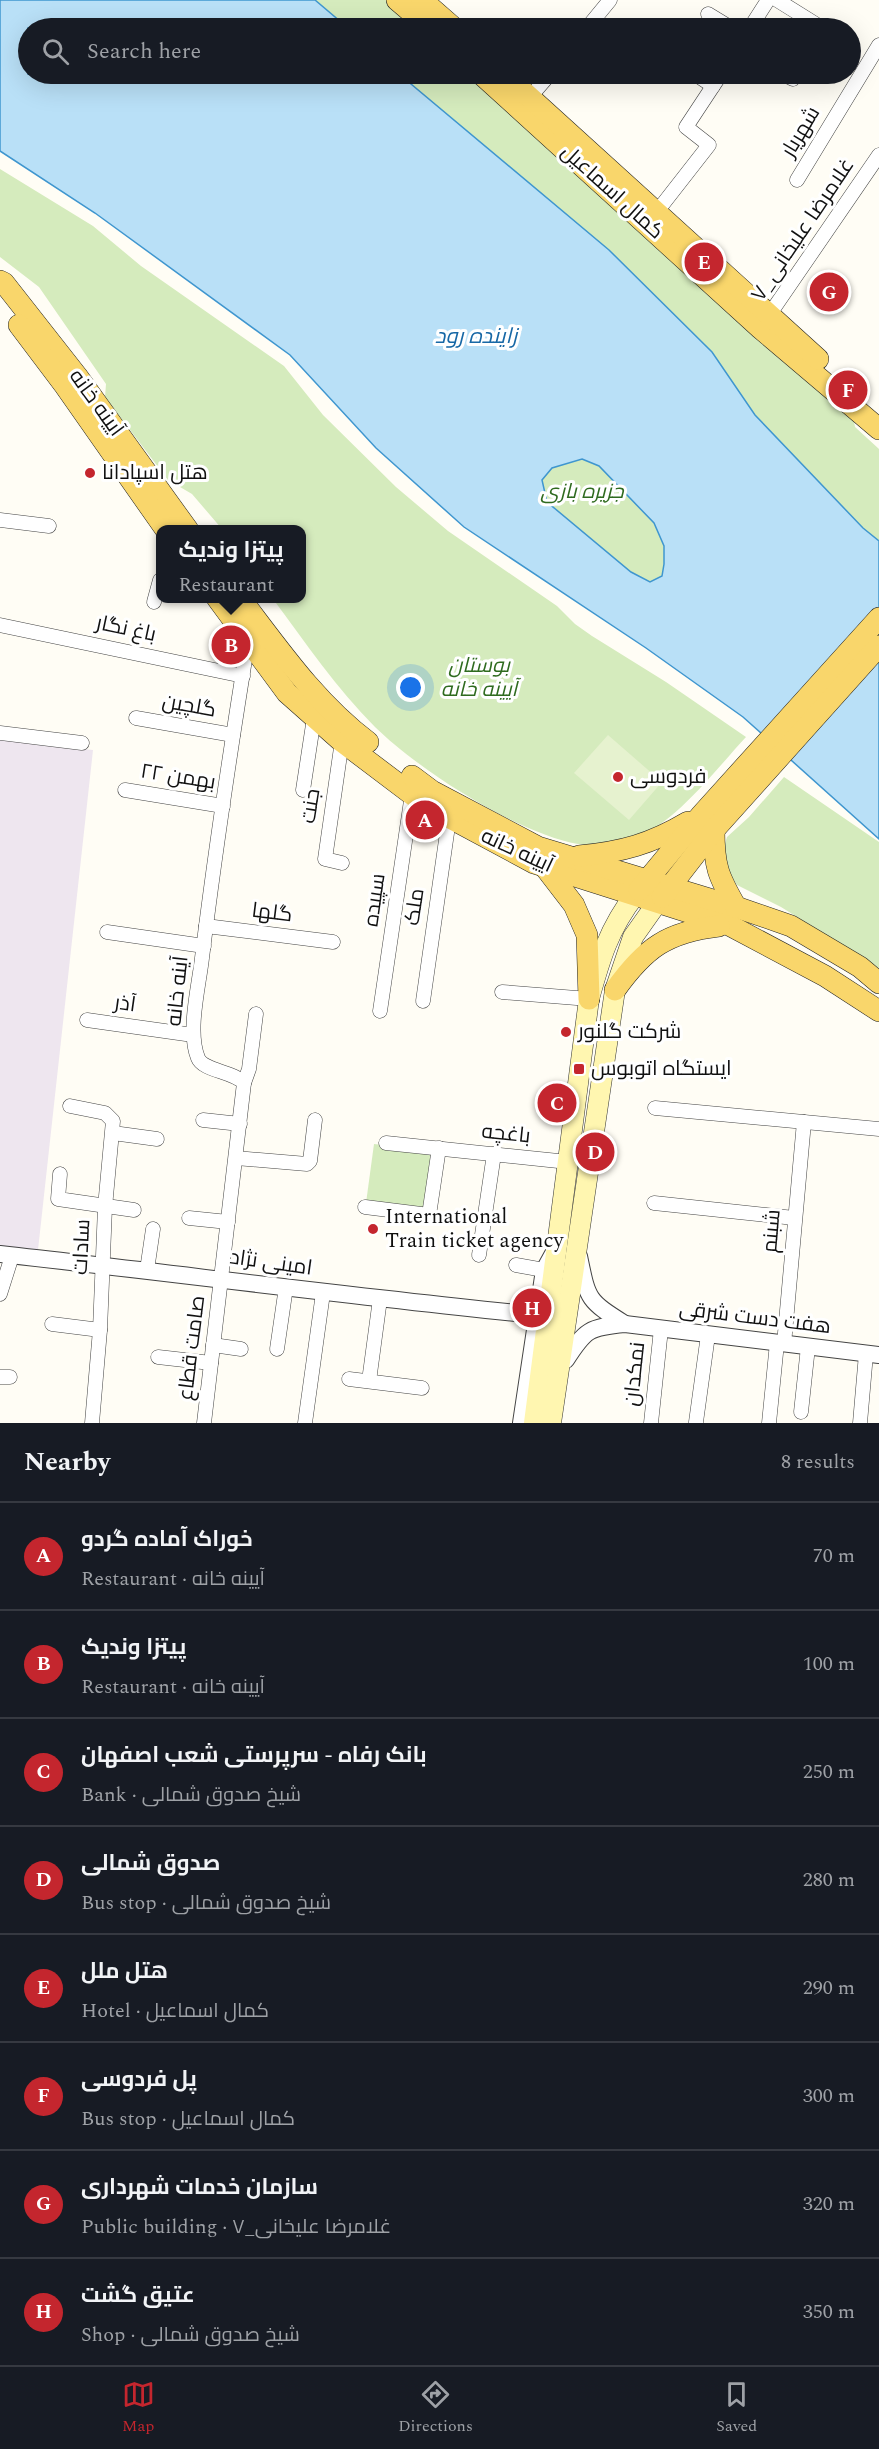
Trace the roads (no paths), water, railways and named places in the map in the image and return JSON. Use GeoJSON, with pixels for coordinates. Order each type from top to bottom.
{"type":"FeatureCollection","features":[{"type":"Feature","properties":{"kind":"main road"},"geometry":{"type":"LineString","coordinates":[[397,0],[418,18]]}},
{"type":"Feature","properties":{"kind":"main road"},"geometry":{"type":"LineString","coordinates":[[422,0],[443,18]]}},
{"type":"Feature","properties":{"kind":"main road","name":"کمال اسماعیل"},"geometry":{"type":"LineString","coordinates":[[496,84],[525,103],[879,429]]}},
{"type":"Feature","properties":{"kind":"main road","name":"کمال اسماعیل"},"geometry":{"type":"LineString","coordinates":[[511,84],[525,103]]}},
{"type":"Feature","properties":{"kind":"main road","name":"آیینه خانه"},"geometry":{"type":"LineString","coordinates":[[0,281],[76,376],[184,525]]}},
{"type":"Feature","properties":{"kind":"main road","name":"آیینه خانه"},"geometry":{"type":"LineString","coordinates":[[0,301],[65,386],[162,525]]}},
{"type":"Feature","properties":{"kind":"main road","name":"کمال اسماعیل"},"geometry":{"type":"LineString","coordinates":[[765,322],[879,414]]}},
{"type":"Feature","properties":{"kind":"main road"},"geometry":{"type":"LineString","coordinates":[[856,409],[859,426],[879,444]]}},
{"type":"Feature","properties":{"kind":"main road","name":"آیینه خانه"},"geometry":{"type":"LineString","coordinates":[[221,603],[287,693],[342,741],[448,819],[544,866],[641,887]]}},
{"type":"Feature","properties":{"kind":"main road","name":"آیینه خانه"},"geometry":{"type":"LineString","coordinates":[[244,603],[302,680],[349,729],[432,791],[538,847],[641,887],[733,916],[791,926],[847,959],[879,982]]}},
{"type":"Feature","properties":{"kind":"main road"},"geometry":{"type":"LineString","coordinates":[[589,999],[605,945],[615,924],[641,887],[708,822],[761,763],[879,618]]}},
{"type":"Feature","properties":{"kind":"main road"},"geometry":{"type":"LineString","coordinates":[[761,763],[879,646]]}},
{"type":"Feature","properties":{"kind":"main road"},"geometry":{"type":"LineString","coordinates":[[566,857],[615,853],[708,822]]}},
{"type":"Feature","properties":{"kind":"main road"},"geometry":{"type":"LineString","coordinates":[[551,1423],[550,1317],[578,1249],[615,990],[633,937],[663,895],[708,822]]}},
{"type":"Feature","properties":{"kind":"main road"},"geometry":{"type":"LineString","coordinates":[[615,990],[634,963],[662,941],[733,916],[714,859],[708,822]]}},
{"type":"Feature","properties":{"kind":"main road"},"geometry":{"type":"LineString","coordinates":[[534,1423],[550,1317],[589,999],[587,935],[574,905],[544,866]]}},
{"type":"Feature","properties":{"kind":"main road","name":"آیینه خانه"},"geometry":{"type":"LineString","coordinates":[[733,916],[879,1011]]}},
{"type":"Feature","properties":{"kind":"main road"},"geometry":{"type":"LineString","coordinates":[[835,982],[836,968],[847,959]]}},
{"type":"Feature","properties":{"kind":"street"},"geometry":{"type":"LineString","coordinates":[[595,18],[610,0]]}},
{"type":"Feature","properties":{"kind":"street"},"geometry":{"type":"LineString","coordinates":[[756,18],[768,0]]}},
{"type":"Feature","properties":{"kind":"street"},"geometry":{"type":"LineString","coordinates":[[777,0],[806,18]]}},
{"type":"Feature","properties":{"kind":"street"},"geometry":{"type":"LineString","coordinates":[[708,14],[715,18]]}},
{"type":"Feature","properties":{"kind":"street","name":"شهریار"},"geometry":{"type":"LineString","coordinates":[[861,75],[879,45]]}},
{"type":"Feature","properties":{"kind":"street"},"geometry":{"type":"LineString","coordinates":[[525,103],[541,84]]}},
{"type":"Feature","properties":{"kind":"street"},"geometry":{"type":"LineString","coordinates":[[652,218],[709,145],[686,127],[713,86],[710,84]]}},
{"type":"Feature","properties":{"kind":"street","name":"شهریار"},"geometry":{"type":"LineString","coordinates":[[797,180],[855,84]]}},
{"type":"Feature","properties":{"kind":"street","name":"۷_غلامرضا علیخانی"},"geometry":{"type":"LineString","coordinates":[[765,322],[879,155]]}},
{"type":"Feature","properties":{"kind":"street"},"geometry":{"type":"LineString","coordinates":[[0,520],[49,526]]}},
{"type":"Feature","properties":{"kind":"street"},"geometry":{"type":"LineString","coordinates":[[154,602],[156,595]]}},
{"type":"Feature","properties":{"kind":"street","name":"باغ نگار"},"geometry":{"type":"LineString","coordinates":[[0,625],[243,676]]}},
{"type":"Feature","properties":{"kind":"street","name":"آینه خانه"},"geometry":{"type":"LineString","coordinates":[[244,1083],[235,1076],[202,1064],[198,1060],[193,1035],[206,926],[248,641]]}},
{"type":"Feature","properties":{"kind":"street","name":"گلچین"},"geometry":{"type":"LineString","coordinates":[[136,718],[234,735]]}},
{"type":"Feature","properties":{"kind":"street"},"geometry":{"type":"LineString","coordinates":[[303,790],[314,718]]}},
{"type":"Feature","properties":{"kind":"street"},"geometry":{"type":"LineString","coordinates":[[0,733],[82,743]]}},
{"type":"Feature","properties":{"kind":"street","name":"جنت"},"geometry":{"type":"LineString","coordinates":[[342,741],[325,859],[342,863]]}},
{"type":"Feature","properties":{"kind":"street","name":"۲۲ بهمن"},"geometry":{"type":"LineString","coordinates":[[125,790],[223,806]]}},
{"type":"Feature","properties":{"kind":"street","name":"سپیده"},"geometry":{"type":"LineString","coordinates":[[380,1011],[412,794]]}},
{"type":"Feature","properties":{"kind":"street","name":"ملک"},"geometry":{"type":"LineString","coordinates":[[423,1001],[448,819]]}},
{"type":"Feature","properties":{"kind":"street","name":"گلها"},"geometry":{"type":"LineString","coordinates":[[206,926],[333,942]]}},
{"type":"Feature","properties":{"kind":"street"},"geometry":{"type":"LineString","coordinates":[[107,932],[204,946]]}},
{"type":"Feature","properties":{"kind":"street"},"geometry":{"type":"LineString","coordinates":[[502,992],[589,999]]}},
{"type":"Feature","properties":{"kind":"street"},"geometry":{"type":"LineString","coordinates":[[221,1278],[244,1083],[249,1069],[256,1014]]}},
{"type":"Feature","properties":{"kind":"street","name":"آذر"},"geometry":{"type":"LineString","coordinates":[[87,1020],[193,1035]]}},
{"type":"Feature","properties":{"kind":"street"},"geometry":{"type":"LineString","coordinates":[[70,1106],[105,1113],[113,1121],[113,1133],[157,1139]]}},
{"type":"Feature","properties":{"kind":"street"},"geometry":{"type":"LineString","coordinates":[[655,1108],[879,1129]]}},
{"type":"Feature","properties":{"kind":"street"},"geometry":{"type":"LineString","coordinates":[[203,1120],[240,1124]]}},
{"type":"Feature","properties":{"kind":"street"},"geometry":{"type":"LineString","coordinates":[[236,1158],[307,1164],[310,1161],[315,1120]]}},
{"type":"Feature","properties":{"kind":"street","name":"شبنم"},"geometry":{"type":"LineString","coordinates":[[769,1423],[804,1122]]}},
{"type":"Feature","properties":{"kind":"street","name":"سادات"},"geometry":{"type":"LineString","coordinates":[[92,1423],[100,1330],[105,1207],[113,1133]]}},
{"type":"Feature","properties":{"kind":"street","name":"باغچه"},"geometry":{"type":"LineString","coordinates":[[386,1143],[568,1162]]}},
{"type":"Feature","properties":{"kind":"street"},"geometry":{"type":"LineString","coordinates":[[365,1207],[429,1215],[439,1148]]}},
{"type":"Feature","properties":{"kind":"street"},"geometry":{"type":"LineString","coordinates":[[479,1255],[494,1154]]}},
{"type":"Feature","properties":{"kind":"street"},"geometry":{"type":"LineString","coordinates":[[60,1174],[58,1199],[134,1210]]}},
{"type":"Feature","properties":{"kind":"street"},"geometry":{"type":"LineString","coordinates":[[654,1203],[794,1218]]}},
{"type":"Feature","properties":{"kind":"street"},"geometry":{"type":"LineString","coordinates":[[189,1218],[228,1222]]}},
{"type":"Feature","properties":{"kind":"street"},"geometry":{"type":"LineString","coordinates":[[147,1270],[153,1229]]}},
{"type":"Feature","properties":{"kind":"street"},"geometry":{"type":"LineString","coordinates":[[521,1423],[550,1317],[544,1270],[557,1247]]}},
{"type":"Feature","properties":{"kind":"street"},"geometry":{"type":"LineString","coordinates":[[578,1249],[586,1290],[593,1303],[625,1324]]}},
{"type":"Feature","properties":{"kind":"street"},"geometry":{"type":"LineString","coordinates":[[557,1423],[578,1249]]}},
{"type":"Feature","properties":{"kind":"street"},"geometry":{"type":"LineString","coordinates":[[0,1294],[6,1255]]}},
{"type":"Feature","properties":{"kind":"street","name":"امینی نژاد"},"geometry":{"type":"LineString","coordinates":[[6,1255],[221,1278],[323,1293],[550,1317]]}},
{"type":"Feature","properties":{"kind":"street"},"geometry":{"type":"LineString","coordinates":[[516,1266],[544,1270]]}},
{"type":"Feature","properties":{"kind":"street","name":"صامت قطاع"},"geometry":{"type":"LineString","coordinates":[[204,1423],[221,1278]]}},
{"type":"Feature","properties":{"kind":"street"},"geometry":{"type":"LineString","coordinates":[[277,1350],[286,1287]]}},
{"type":"Feature","properties":{"kind":"street"},"geometry":{"type":"LineString","coordinates":[[305,1423],[323,1293]]}},
{"type":"Feature","properties":{"kind":"street"},"geometry":{"type":"LineString","coordinates":[[369,1381],[380,1299]]}},
{"type":"Feature","properties":{"kind":"street"},"geometry":{"type":"LineString","coordinates":[[51,1324],[100,1330]]}},
{"type":"Feature","properties":{"kind":"street"},"geometry":{"type":"LineString","coordinates":[[566,1360],[579,1339],[589,1331],[599,1326],[625,1324]]}},
{"type":"Feature","properties":{"kind":"street","name":"هفت دست شرقی"},"geometry":{"type":"LineString","coordinates":[[625,1324],[873,1354]]}},
{"type":"Feature","properties":{"kind":"street","name":"نمکدان"},"geometry":{"type":"LineString","coordinates":[[651,1423],[661,1329]]}},
{"type":"Feature","properties":{"kind":"street"},"geometry":{"type":"LineString","coordinates":[[696,1422],[708,1335]]}},
{"type":"Feature","properties":{"kind":"street"},"geometry":{"type":"LineString","coordinates":[[213,1345],[241,1349]]}},
{"type":"Feature","properties":{"kind":"street"},"geometry":{"type":"LineString","coordinates":[[801,1412],[808,1347]]}},
{"type":"Feature","properties":{"kind":"street"},"geometry":{"type":"LineString","coordinates":[[860,1423],[873,1354]]}},
{"type":"Feature","properties":{"kind":"street"},"geometry":{"type":"LineString","coordinates":[[158,1357],[211,1363]]}},
{"type":"Feature","properties":{"kind":"street"},"geometry":{"type":"LineString","coordinates":[[349,1379],[422,1388]]}},
{"type":"Feature","properties":{"kind":"water","name":"زاینده رود"},"geometry":{"type":"Polygon","coordinates":[[[0,0],[315,0],[336,18],[18,18],[18,84],[411,84],[609,250],[712,352],[755,415],[863,528],[879,541],[879,839],[743,717],[646,648],[464,527],[376,448],[290,355],[95,213],[0,151],[0,0]],[[582,459],[552,468],[542,480],[547,502],[631,572],[650,582],[662,576],[664,564],[664,546],[654,523],[599,466],[582,459]]]}},
{"type":"Feature","properties":{"kind":"place","name":"هتل ملل"},"geometry":{"type":"Point","coordinates":[704,262]}},
{"type":"Feature","properties":{"kind":"place","name":"سازمان خدمات شهرداری"},"geometry":{"type":"Point","coordinates":[829,292]}},
{"type":"Feature","properties":{"kind":"place","name":"پل فردوسی"},"geometry":{"type":"Point","coordinates":[848,390]}},
{"type":"Feature","properties":{"kind":"place","name":"هتل اسپادانا"},"geometry":{"type":"Point","coordinates":[90,473]}},
{"type":"Feature","properties":{"kind":"place","name":"پیتزا وندیک"},"geometry":{"type":"Point","coordinates":[231,645]}},
{"type":"Feature","properties":{"kind":"place","name":"فردوسی"},"geometry":{"type":"Point","coordinates":[618,777]}},
{"type":"Feature","properties":{"kind":"place","name":"خوراک آماده گردو"},"geometry":{"type":"Point","coordinates":[425,820]}},
{"type":"Feature","properties":{"kind":"place","name":"شرکت گلنور"},"geometry":{"type":"Point","coordinates":[566,1032]}},
{"type":"Feature","properties":{"kind":"place","name":"ایستگاه اتوبوس"},"geometry":{"type":"Point","coordinates":[579,1069]}},
{"type":"Feature","properties":{"kind":"place","name":"بانک رفاه - سرپرستی شعب اصفهان"},"geometry":{"type":"Point","coordinates":[557,1103]}},
{"type":"Feature","properties":{"kind":"place","name":"صدوق شمالی"},"geometry":{"type":"Point","coordinates":[595,1152]}},
{"type":"Feature","properties":{"kind":"place","name":"International Train ticket agency"},"geometry":{"type":"Point","coordinates":[373,1229]}},
{"type":"Feature","properties":{"kind":"place","name":"عتیق گشت"},"geometry":{"type":"Point","coordinates":[532,1308]}},
{"type":"Feature","properties":{"kind":"park label","name":"جزیره بازی"},"geometry":{"type":"Point","coordinates":[582,492]}},
{"type":"Feature","properties":{"kind":"park label","name":"بوستان آیینه خانه"},"geometry":{"type":"Point","coordinates":[479,678]}}]}
